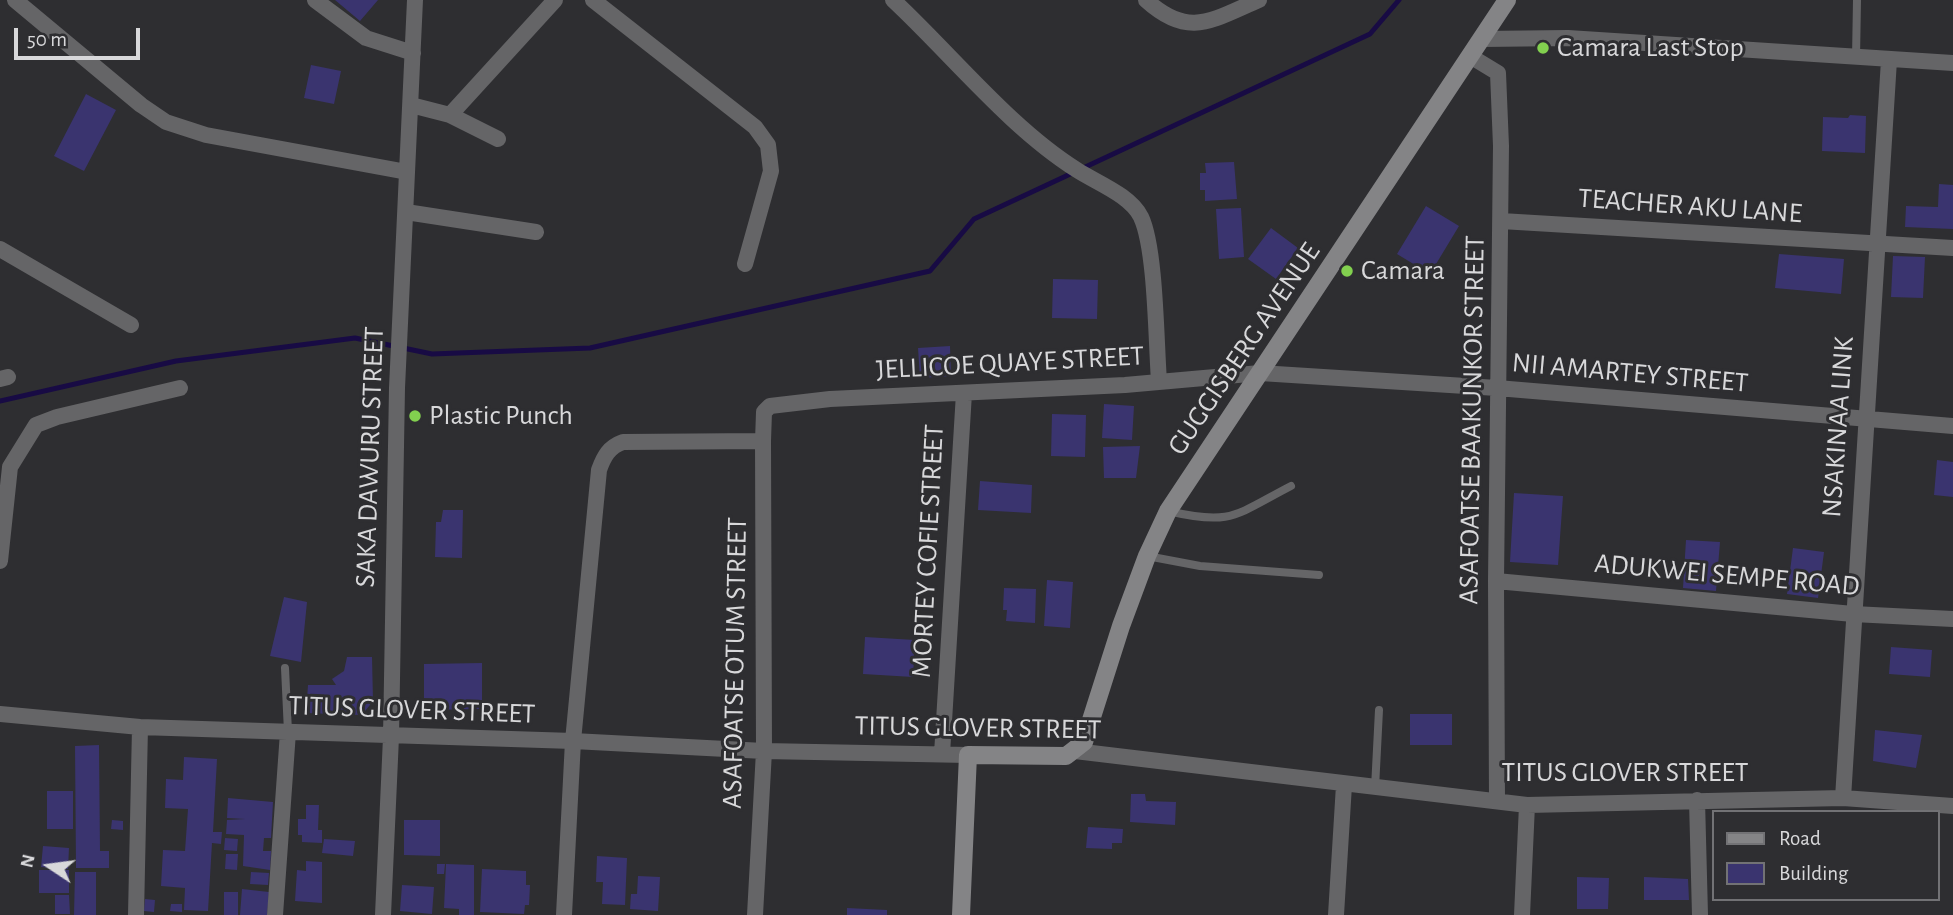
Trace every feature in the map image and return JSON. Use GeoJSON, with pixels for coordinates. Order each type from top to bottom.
{"type":"FeatureCollection","features":[{"type":"Feature","properties":{"kind":"main road","name":"GUGGISBERG AVENUE"},"geometry":{"type":"LineString","coordinates":[[1075,751],[1089,730],[1147,556],[1168,511],[1507,0]]}},
{"type":"Feature","properties":{"kind":"main road","name":"TITUS GLOVER STREET"},"geometry":{"type":"LineString","coordinates":[[968,755],[1066,756],[1075,751]]}},
{"type":"Feature","properties":{"kind":"main road"},"geometry":{"type":"LineString","coordinates":[[961,915],[968,755]]}},
{"type":"Feature","properties":{"kind":"street"},"geometry":{"type":"LineString","coordinates":[[15,0],[141,105],[166,122],[205,135],[407,172]]}},
{"type":"Feature","properties":{"kind":"street"},"geometry":{"type":"LineString","coordinates":[[315,0],[366,38],[413,52]]}},
{"type":"Feature","properties":{"kind":"street","name":"SAKA DAWURU STREET"},"geometry":{"type":"LineString","coordinates":[[383,915],[391,737],[397,388],[415,0]]}},
{"type":"Feature","properties":{"kind":"street"},"geometry":{"type":"LineString","coordinates":[[450,115],[555,0]]}},
{"type":"Feature","properties":{"kind":"street"},"geometry":{"type":"LineString","coordinates":[[593,0],[755,127],[768,145],[771,171],[745,264]]}},
{"type":"Feature","properties":{"kind":"street"},"geometry":{"type":"LineString","coordinates":[[893,0],[1000,107],[1073,168],[1116,194],[1140,217],[1148,244],[1159,381]]}},
{"type":"Feature","properties":{"kind":"street"},"geometry":{"type":"LineString","coordinates":[[1146,0],[1163,15],[1181,23],[1200,25],[1259,0]]}},
{"type":"Feature","properties":{"kind":"street"},"geometry":{"type":"LineString","coordinates":[[1482,38],[1568,38],[1953,63]]}},
{"type":"Feature","properties":{"kind":"street","name":"ASAFOATSE BAAKUNKOR STREET"},"geometry":{"type":"LineString","coordinates":[[1470,56],[1494,67],[1499,73],[1501,221],[1497,388],[1497,801]]}},
{"type":"Feature","properties":{"kind":"street","name":"NSAKINAA LINK"},"geometry":{"type":"LineString","coordinates":[[1843,798],[1889,60]]}},
{"type":"Feature","properties":{"kind":"street"},"geometry":{"type":"LineString","coordinates":[[411,105],[450,115],[498,139]]}},
{"type":"Feature","properties":{"kind":"street"},"geometry":{"type":"LineString","coordinates":[[406,212],[536,232]]}},
{"type":"Feature","properties":{"kind":"street","name":"TEACHER AKU LANE"},"geometry":{"type":"LineString","coordinates":[[1501,221],[1953,248]]}},
{"type":"Feature","properties":{"kind":"street"},"geometry":{"type":"LineString","coordinates":[[0,248],[131,325]]}},
{"type":"Feature","properties":{"kind":"street","name":"JELLICOE QUAYE STREET"},"geometry":{"type":"LineString","coordinates":[[764,412],[770,406],[830,399],[1260,373]]}},
{"type":"Feature","properties":{"kind":"street","name":"NII AMARTEY STREET"},"geometry":{"type":"LineString","coordinates":[[1260,373],[1497,388],[1953,426]]}},
{"type":"Feature","properties":{"kind":"street"},"geometry":{"type":"LineString","coordinates":[[0,561],[5,469],[29,433],[45,420],[180,388]]}},
{"type":"Feature","properties":{"kind":"street","name":"MORTEY COFIE STREET"},"geometry":{"type":"LineString","coordinates":[[942,754],[964,393]]}},
{"type":"Feature","properties":{"kind":"street","name":"ASAFOATSE OTUM STREET"},"geometry":{"type":"LineString","coordinates":[[755,915],[764,751],[764,412]]}},
{"type":"Feature","properties":{"kind":"street"},"geometry":{"type":"LineString","coordinates":[[564,915],[573,741],[599,470],[604,457],[613,445],[623,442],[763,441]]}},
{"type":"Feature","properties":{"kind":"street","name":"ADUKWEI SEMPE ROAD"},"geometry":{"type":"LineString","coordinates":[[1496,581],[1853,614],[1953,618]]}},
{"type":"Feature","properties":{"kind":"street","name":"TITUS GLOVER STREET"},"geometry":{"type":"LineString","coordinates":[[0,714],[141,727],[573,741],[764,751],[968,755]]}},
{"type":"Feature","properties":{"kind":"street"},"geometry":{"type":"LineString","coordinates":[[136,915],[141,727]]}},
{"type":"Feature","properties":{"kind":"street"},"geometry":{"type":"LineString","coordinates":[[275,915],[288,733]]}},
{"type":"Feature","properties":{"kind":"street","name":"TITUS GLOVER STREET"},"geometry":{"type":"LineString","coordinates":[[1075,751],[1375,789],[1527,805],[1843,798],[1953,806]]}},
{"type":"Feature","properties":{"kind":"street"},"geometry":{"type":"LineString","coordinates":[[1336,915],[1344,785]]}},
{"type":"Feature","properties":{"kind":"street"},"geometry":{"type":"LineString","coordinates":[[1697,800],[1700,915]]}},
{"type":"Feature","properties":{"kind":"street"},"geometry":{"type":"LineString","coordinates":[[1522,915],[1527,805]]}},
{"type":"Feature","properties":{"kind":"lane"},"geometry":{"type":"LineString","coordinates":[[1856,58],[1857,0]]}},
{"type":"Feature","properties":{"kind":"lane"},"geometry":{"type":"LineString","coordinates":[[1168,511],[1219,520],[1233,516],[1291,486]]}},
{"type":"Feature","properties":{"kind":"lane"},"geometry":{"type":"LineString","coordinates":[[1147,556],[1200,566],[1319,575]]}},
{"type":"Feature","properties":{"kind":"lane"},"geometry":{"type":"LineString","coordinates":[[285,668],[288,733]]}},
{"type":"Feature","properties":{"kind":"lane"},"geometry":{"type":"LineString","coordinates":[[1375,789],[1379,710]]}},
{"type":"Feature","properties":{"kind":"building"},"geometry":{"type":"Polygon","coordinates":[[[335,0],[378,0],[360,21],[335,0]]]}},
{"type":"Feature","properties":{"kind":"building"},"geometry":{"type":"Polygon","coordinates":[[[311,65],[341,71],[334,104],[304,98],[311,65]]]}},
{"type":"Feature","properties":{"kind":"building"},"geometry":{"type":"Polygon","coordinates":[[[86,94],[116,110],[84,171],[54,156],[86,94]]]}},
{"type":"Feature","properties":{"kind":"building"},"geometry":{"type":"Polygon","coordinates":[[[1850,115],[1866,116],[1865,153],[1822,151],[1823,117],[1848,118],[1850,115]]]}},
{"type":"Feature","properties":{"kind":"building"},"geometry":{"type":"Polygon","coordinates":[[[1234,162],[1237,199],[1205,201],[1205,190],[1200,190],[1200,173],[1206,173],[1205,163],[1234,162]]]}},
{"type":"Feature","properties":{"kind":"building"},"geometry":{"type":"Polygon","coordinates":[[[1939,184],[1953,185],[1953,229],[1905,227],[1906,206],[1938,207],[1939,184]]]}},
{"type":"Feature","properties":{"kind":"building"},"geometry":{"type":"Polygon","coordinates":[[[1426,206],[1459,226],[1430,274],[1397,254],[1426,206]]]}},
{"type":"Feature","properties":{"kind":"building"},"geometry":{"type":"Polygon","coordinates":[[[1241,208],[1244,257],[1219,259],[1216,209],[1241,208]]]}},
{"type":"Feature","properties":{"kind":"building"},"geometry":{"type":"Polygon","coordinates":[[[1271,228],[1298,248],[1276,279],[1248,259],[1271,228]]]}},
{"type":"Feature","properties":{"kind":"building"},"geometry":{"type":"Polygon","coordinates":[[[1779,254],[1844,259],[1841,294],[1775,288],[1779,254]]]}},
{"type":"Feature","properties":{"kind":"building"},"geometry":{"type":"Polygon","coordinates":[[[1893,256],[1925,257],[1923,298],[1891,297],[1893,256]]]}},
{"type":"Feature","properties":{"kind":"building"},"geometry":{"type":"Polygon","coordinates":[[[1053,279],[1098,280],[1097,319],[1052,318],[1053,279]]]}},
{"type":"Feature","properties":{"kind":"building"},"geometry":{"type":"Polygon","coordinates":[[[950,346],[951,376],[920,378],[918,348],[950,346]]]}},
{"type":"Feature","properties":{"kind":"building"},"geometry":{"type":"Polygon","coordinates":[[[1104,404],[1134,406],[1132,440],[1102,438],[1104,404]]]}},
{"type":"Feature","properties":{"kind":"building"},"geometry":{"type":"Polygon","coordinates":[[[1052,414],[1086,415],[1085,457],[1051,456],[1052,414]]]}},
{"type":"Feature","properties":{"kind":"building"},"geometry":{"type":"Polygon","coordinates":[[[1140,446],[1136,478],[1104,478],[1103,447],[1140,446]]]}},
{"type":"Feature","properties":{"kind":"building"},"geometry":{"type":"Polygon","coordinates":[[[1937,460],[1953,462],[1953,497],[1934,495],[1937,460]]]}},
{"type":"Feature","properties":{"kind":"building"},"geometry":{"type":"Polygon","coordinates":[[[980,481],[1032,485],[1031,513],[978,510],[980,481]]]}},
{"type":"Feature","properties":{"kind":"building"},"geometry":{"type":"Polygon","coordinates":[[[1514,493],[1563,496],[1558,565],[1510,562],[1514,493]]]}},
{"type":"Feature","properties":{"kind":"building"},"geometry":{"type":"Polygon","coordinates":[[[443,510],[463,510],[462,558],[435,557],[436,522],[441,522],[443,510]]]}},
{"type":"Feature","properties":{"kind":"building"},"geometry":{"type":"Polygon","coordinates":[[[1686,540],[1720,542],[1716,591],[1683,588],[1686,540]]]}},
{"type":"Feature","properties":{"kind":"building"},"geometry":{"type":"Polygon","coordinates":[[[1793,548],[1824,552],[1818,598],[1787,594],[1793,548]]]}},
{"type":"Feature","properties":{"kind":"building"},"geometry":{"type":"Polygon","coordinates":[[[1047,580],[1073,582],[1070,628],[1044,626],[1047,580]]]}},
{"type":"Feature","properties":{"kind":"building"},"geometry":{"type":"Polygon","coordinates":[[[1004,588],[1036,589],[1035,623],[1006,621],[1007,610],[1003,610],[1004,588]]]}},
{"type":"Feature","properties":{"kind":"building"},"geometry":{"type":"Polygon","coordinates":[[[284,597],[307,602],[301,662],[270,656],[284,597]]]}},
{"type":"Feature","properties":{"kind":"building"},"geometry":{"type":"Polygon","coordinates":[[[865,637],[915,640],[913,677],[863,674],[865,637]]]}},
{"type":"Feature","properties":{"kind":"building"},"geometry":{"type":"Polygon","coordinates":[[[1891,647],[1932,650],[1930,677],[1889,674],[1891,647]]]}},
{"type":"Feature","properties":{"kind":"building"},"geometry":{"type":"Polygon","coordinates":[[[347,657],[372,657],[373,701],[362,715],[306,713],[308,685],[336,685],[332,679],[344,671],[347,657]]]}},
{"type":"Feature","properties":{"kind":"building"},"geometry":{"type":"Polygon","coordinates":[[[482,663],[482,709],[424,710],[424,664],[482,663]]]}},
{"type":"Feature","properties":{"kind":"building"},"geometry":{"type":"Polygon","coordinates":[[[1410,714],[1452,714],[1452,745],[1410,745],[1410,714]]]}},
{"type":"Feature","properties":{"kind":"building"},"geometry":{"type":"Polygon","coordinates":[[[1875,730],[1922,735],[1916,768],[1873,761],[1875,730]]]}},
{"type":"Feature","properties":{"kind":"building"},"geometry":{"type":"Polygon","coordinates":[[[99,745],[100,851],[109,851],[109,868],[76,868],[75,746],[99,745]]]}},
{"type":"Feature","properties":{"kind":"building"},"geometry":{"type":"Polygon","coordinates":[[[184,757],[217,759],[213,832],[222,832],[221,844],[212,843],[208,911],[184,910],[185,888],[161,886],[163,850],[185,851],[188,809],[165,808],[166,779],[183,780],[184,757]]]}},
{"type":"Feature","properties":{"kind":"building"},"geometry":{"type":"Polygon","coordinates":[[[47,791],[73,791],[73,829],[47,829],[47,791]]]}},
{"type":"Feature","properties":{"kind":"building"},"geometry":{"type":"Polygon","coordinates":[[[1131,794],[1145,794],[1146,801],[1176,802],[1175,825],[1130,822],[1131,794]]]}},
{"type":"Feature","properties":{"kind":"building"},"geometry":{"type":"Polygon","coordinates":[[[228,798],[273,802],[271,838],[264,838],[263,851],[271,851],[270,870],[243,866],[244,835],[226,834],[227,820],[245,819],[227,818],[228,798]]]}},
{"type":"Feature","properties":{"kind":"building"},"geometry":{"type":"Polygon","coordinates":[[[306,805],[319,805],[318,830],[322,830],[322,843],[302,842],[302,835],[298,835],[298,819],[306,819],[306,805]]]}},
{"type":"Feature","properties":{"kind":"building"},"geometry":{"type":"Polygon","coordinates":[[[112,820],[123,821],[123,830],[111,829],[112,820]]]}},
{"type":"Feature","properties":{"kind":"building"},"geometry":{"type":"Polygon","coordinates":[[[404,820],[440,820],[440,856],[404,855],[404,820]]]}},
{"type":"Feature","properties":{"kind":"building"},"geometry":{"type":"Polygon","coordinates":[[[1088,827],[1123,829],[1122,843],[1112,843],[1112,849],[1086,848],[1088,827]]]}},
{"type":"Feature","properties":{"kind":"building"},"geometry":{"type":"Polygon","coordinates":[[[225,838],[238,839],[237,851],[224,850],[225,838]]]}},
{"type":"Feature","properties":{"kind":"building"},"geometry":{"type":"Polygon","coordinates":[[[324,839],[355,841],[353,856],[322,853],[324,839]]]}},
{"type":"Feature","properties":{"kind":"building"},"geometry":{"type":"Polygon","coordinates":[[[43,846],[69,848],[68,869],[41,867],[43,846]]]}},
{"type":"Feature","properties":{"kind":"building"},"geometry":{"type":"Polygon","coordinates":[[[226,854],[238,854],[237,870],[225,869],[226,854]]]}},
{"type":"Feature","properties":{"kind":"building"},"geometry":{"type":"Polygon","coordinates":[[[597,856],[627,858],[625,905],[602,904],[603,882],[596,882],[597,856]]]}},
{"type":"Feature","properties":{"kind":"building"},"geometry":{"type":"Polygon","coordinates":[[[306,861],[322,862],[322,903],[295,901],[297,870],[306,871],[306,861]]]}},
{"type":"Feature","properties":{"kind":"building"},"geometry":{"type":"Polygon","coordinates":[[[437,864],[445,864],[444,874],[437,874],[437,864]]]}},
{"type":"Feature","properties":{"kind":"building"},"geometry":{"type":"Polygon","coordinates":[[[446,864],[474,865],[474,915],[459,915],[459,909],[444,908],[446,864]]]}},
{"type":"Feature","properties":{"kind":"building"},"geometry":{"type":"Polygon","coordinates":[[[482,869],[526,871],[526,885],[530,885],[529,905],[525,905],[524,914],[480,912],[482,869]]]}},
{"type":"Feature","properties":{"kind":"building"},"geometry":{"type":"Polygon","coordinates":[[[39,870],[69,870],[69,893],[39,893],[39,870]]]}},
{"type":"Feature","properties":{"kind":"building"},"geometry":{"type":"Polygon","coordinates":[[[75,872],[96,872],[96,915],[74,915],[75,872]]]}},
{"type":"Feature","properties":{"kind":"building"},"geometry":{"type":"Polygon","coordinates":[[[251,872],[269,873],[268,885],[250,884],[251,872]]]}},
{"type":"Feature","properties":{"kind":"building"},"geometry":{"type":"Polygon","coordinates":[[[638,876],[660,877],[658,911],[630,909],[631,894],[637,894],[638,876]]]}},
{"type":"Feature","properties":{"kind":"building"},"geometry":{"type":"Polygon","coordinates":[[[1577,877],[1609,878],[1608,909],[1577,909],[1577,877]]]}},
{"type":"Feature","properties":{"kind":"building"},"geometry":{"type":"Polygon","coordinates":[[[1644,877],[1688,879],[1689,900],[1644,900],[1644,877]]]}},
{"type":"Feature","properties":{"kind":"building"},"geometry":{"type":"Polygon","coordinates":[[[402,885],[434,887],[432,914],[400,911],[402,885]]]}},
{"type":"Feature","properties":{"kind":"building"},"geometry":{"type":"Polygon","coordinates":[[[242,889],[269,892],[267,915],[240,915],[242,889]]]}},
{"type":"Feature","properties":{"kind":"building"},"geometry":{"type":"Polygon","coordinates":[[[224,892],[238,892],[238,915],[224,915],[224,892]]]}},
{"type":"Feature","properties":{"kind":"building"},"geometry":{"type":"Polygon","coordinates":[[[55,895],[69,895],[70,914],[55,914],[55,895]]]}},
{"type":"Feature","properties":{"kind":"building"},"geometry":{"type":"Polygon","coordinates":[[[145,899],[155,900],[154,912],[144,911],[145,899]]]}},
{"type":"Feature","properties":{"kind":"building"},"geometry":{"type":"Polygon","coordinates":[[[171,904],[182,904],[182,912],[170,911],[171,904]]]}},
{"type":"Feature","properties":{"kind":"building"},"geometry":{"type":"Polygon","coordinates":[[[847,908],[887,910],[887,915],[847,915],[847,908]]]}},
{"type":"Feature","properties":{"kind":"waterway"},"geometry":{"type":"LineString","coordinates":[[0,401],[176,361],[355,338],[432,354],[590,348],[930,271],[974,219],[1370,34],[1399,0]]}},
{"type":"Feature","properties":{"kind":"place","name":"Camara Last Stop"},"geometry":{"type":"Point","coordinates":[1543,48]}},
{"type":"Feature","properties":{"kind":"place","name":"Camara"},"geometry":{"type":"Point","coordinates":[1347,271]}},
{"type":"Feature","properties":{"kind":"place","name":"Plastic Punch"},"geometry":{"type":"Point","coordinates":[415,416]}}]}
